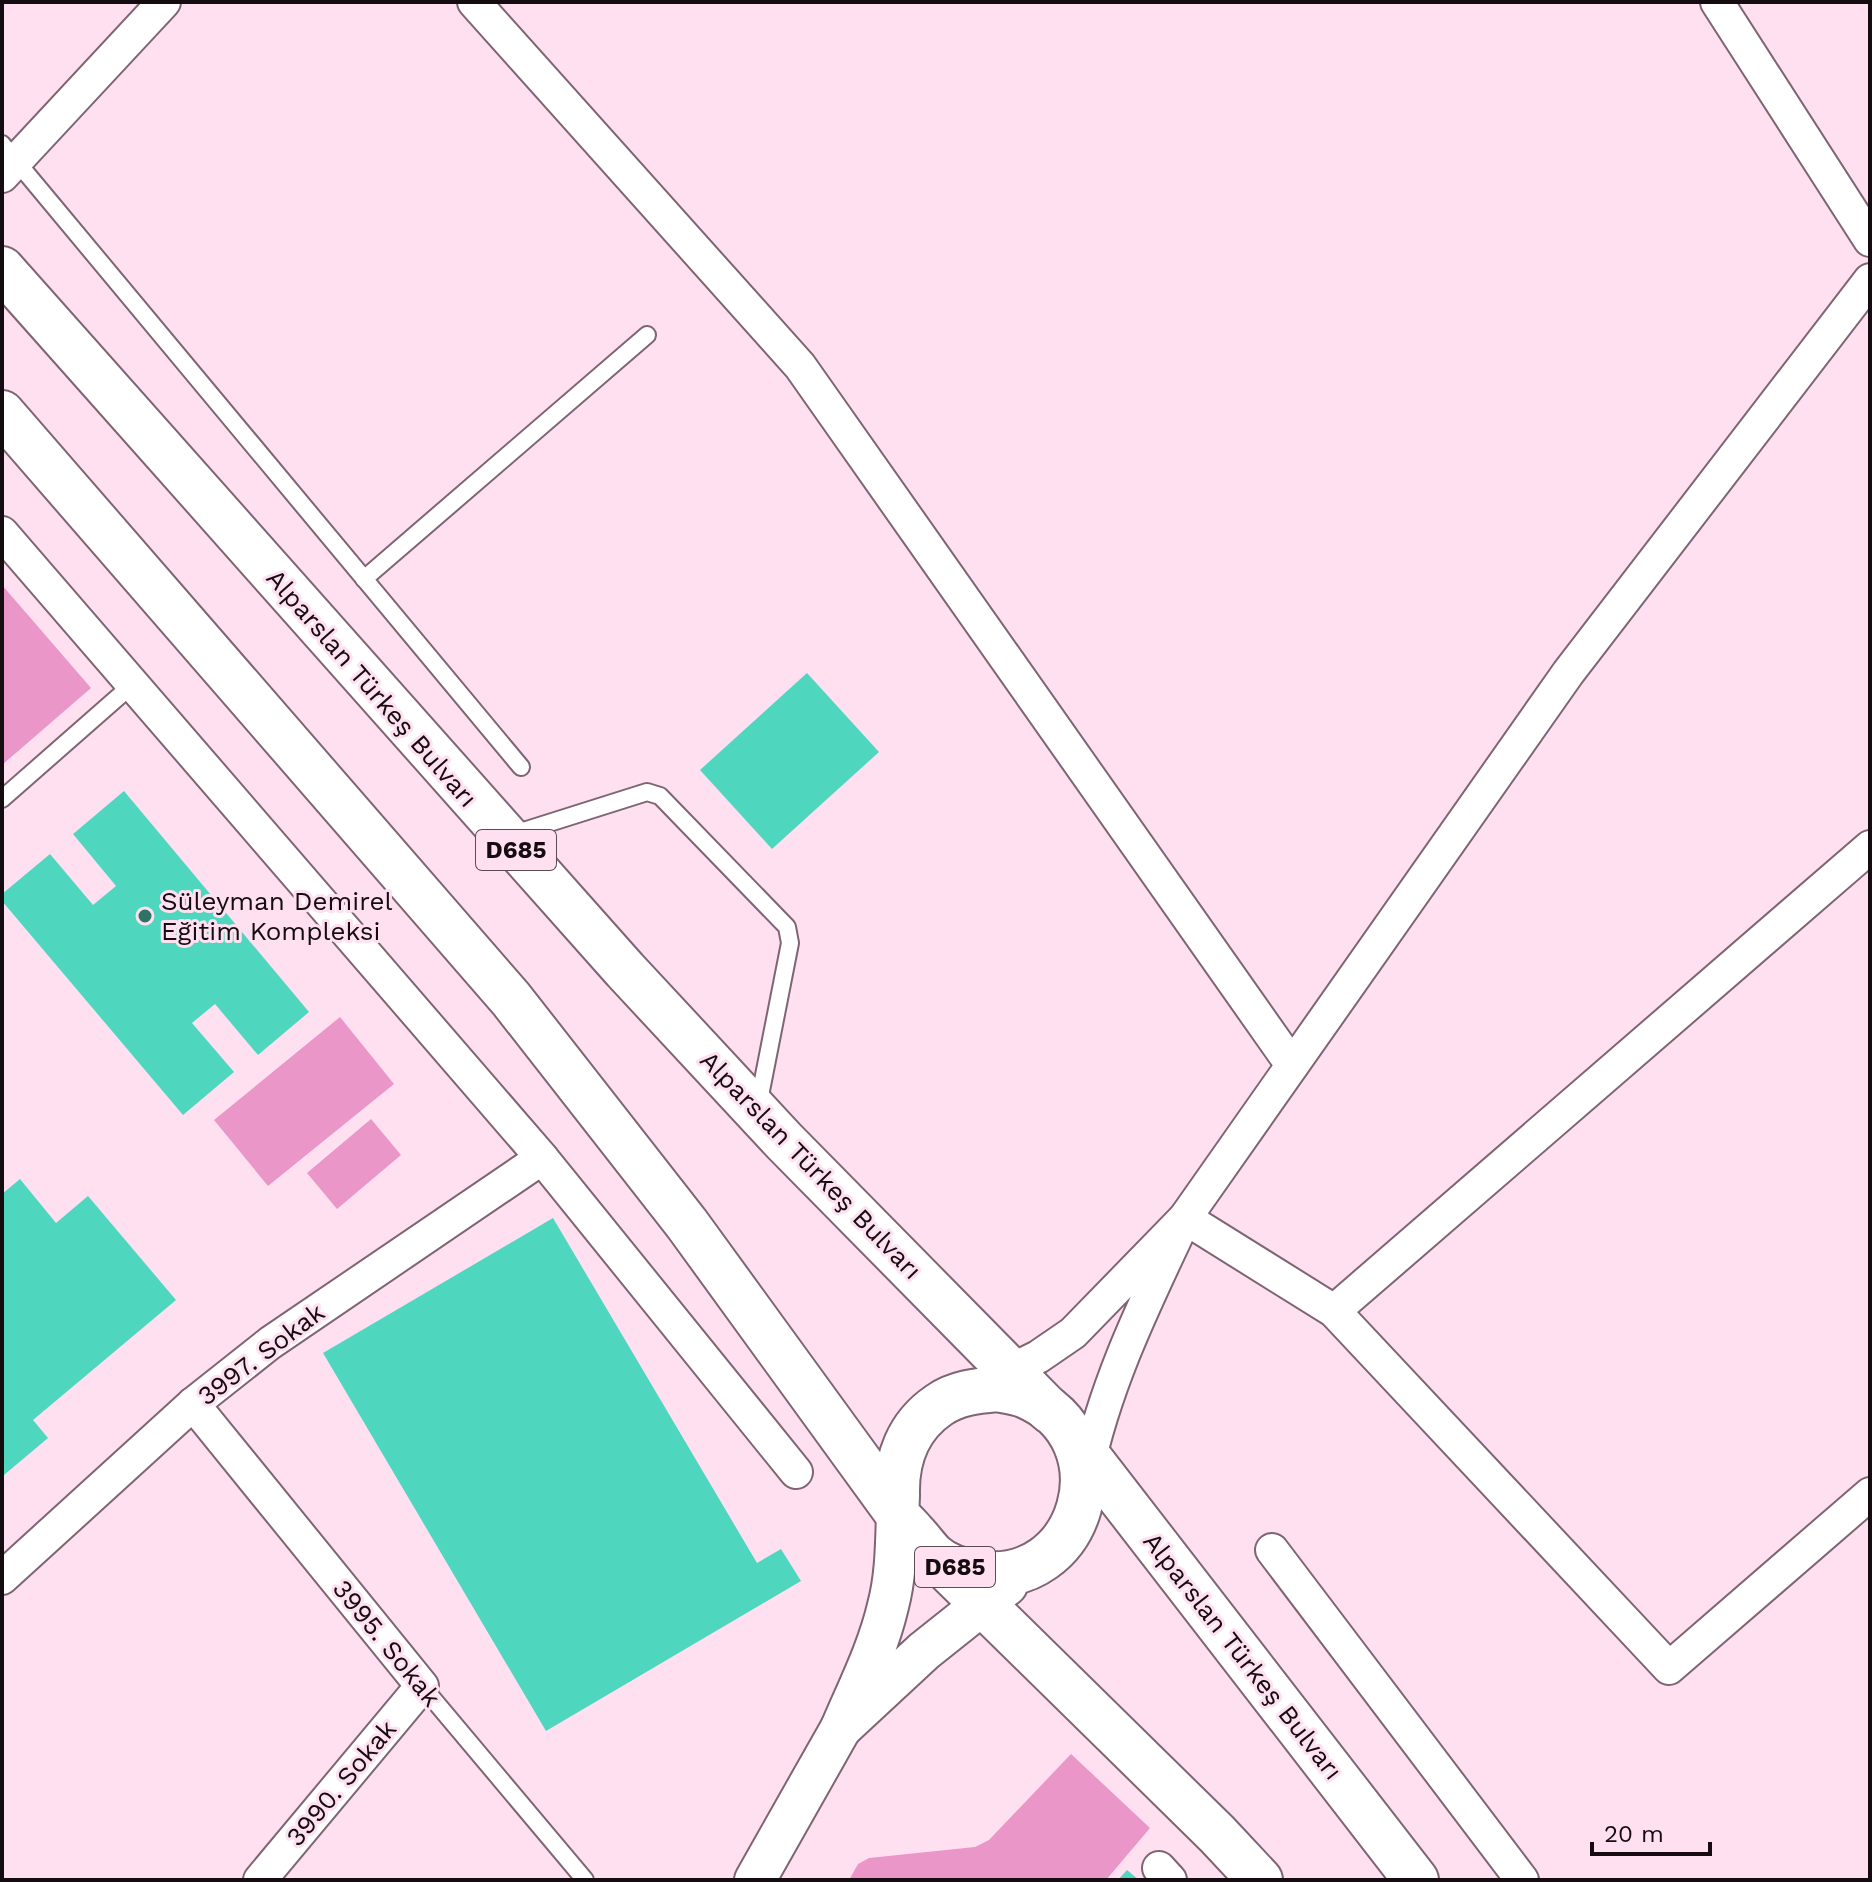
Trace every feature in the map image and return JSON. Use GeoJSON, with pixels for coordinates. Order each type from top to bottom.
{"type":"FeatureCollection","features":[{"type":"Feature","properties":{"kind":"highway","name":"Alparslan Türkeş Bulvarı"},"geometry":{"type":"LineString","coordinates":[[2,269],[504,837],[757,1111],[1011,1370],[1416,1880]]}},
{"type":"Feature","properties":{"kind":"highway","name":"D685"},"geometry":{"type":"LineString","coordinates":[[2,413],[511,999],[687,1224],[897,1513],[935,1557],[1260,1880]]}},
{"type":"Feature","properties":{"kind":"highway","name":"D685"},"geometry":{"type":"LineString","coordinates":[[897,1513],[897,1479],[902,1450],[917,1424],[940,1404],[967,1392],[997,1389],[1026,1396],[1073,1446],[1078,1514],[1064,1539],[1044,1559],[1018,1571],[989,1575],[961,1570],[935,1557]]}},
{"type":"Feature","properties":{"kind":"street"},"geometry":{"type":"LineString","coordinates":[[7,160],[164,2]]}},
{"type":"Feature","properties":{"kind":"street"},"geometry":{"type":"LineString","coordinates":[[474,2],[800,366],[1292,1065]]}},
{"type":"Feature","properties":{"kind":"street"},"geometry":{"type":"LineString","coordinates":[[1717,2],[1870,240]]}},
{"type":"Feature","properties":{"kind":"street"},"geometry":{"type":"LineString","coordinates":[[967,1392],[1038,1357],[1073,1333],[1185,1218],[1568,673],[1870,280]]}},
{"type":"Feature","properties":{"kind":"street"},"geometry":{"type":"LineString","coordinates":[[2,533],[542,1158],[796,1472]]}},
{"type":"Feature","properties":{"kind":"street"},"geometry":{"type":"LineString","coordinates":[[1334,1311],[1870,847]]}},
{"type":"Feature","properties":{"kind":"street","name":"3997. Sokak"},"geometry":{"type":"LineString","coordinates":[[2,1578],[193,1404],[291,1328],[542,1158]]}},
{"type":"Feature","properties":{"kind":"street"},"geometry":{"type":"LineString","coordinates":[[1185,1218],[1334,1311],[1669,1668],[1870,1494]]}},
{"type":"Feature","properties":{"kind":"street"},"geometry":{"type":"LineString","coordinates":[[1073,1446],[1108,1391],[1128,1339],[1185,1218]]}},
{"type":"Feature","properties":{"kind":"street","name":"3995. Sokak"},"geometry":{"type":"LineString","coordinates":[[193,1404],[422,1686]]}},
{"type":"Feature","properties":{"kind":"street"},"geometry":{"type":"LineString","coordinates":[[755,1880],[841,1728],[877,1645],[889,1604],[896,1561],[897,1513]]}},
{"type":"Feature","properties":{"kind":"street"},"geometry":{"type":"LineString","coordinates":[[1272,1550],[1522,1880]]}},
{"type":"Feature","properties":{"kind":"street"},"geometry":{"type":"LineString","coordinates":[[841,1728],[924,1651],[982,1603],[1044,1559]]}},
{"type":"Feature","properties":{"kind":"street","name":"3990. Sokak"},"geometry":{"type":"LineString","coordinates":[[260,1880],[422,1686]]}},
{"type":"Feature","properties":{"kind":"lane"},"geometry":{"type":"LineString","coordinates":[[7,160],[521,767]]}},
{"type":"Feature","properties":{"kind":"lane"},"geometry":{"type":"LineString","coordinates":[[364,579],[647,335]]}},
{"type":"Feature","properties":{"kind":"lane"},"geometry":{"type":"LineString","coordinates":[[2,799],[133,684]]}},
{"type":"Feature","properties":{"kind":"lane"},"geometry":{"type":"LineString","coordinates":[[504,837],[647,792],[660,796],[787,927],[790,943],[757,1111]]}},
{"type":"Feature","properties":{"kind":"lane","name":"3995. Sokak"},"geometry":{"type":"LineString","coordinates":[[422,1686],[585,1880]]}},
{"type":"Feature","properties":{"kind":"shaded area"},"geometry":{"type":"Polygon","coordinates":[[[2,585],[91,688],[2,765],[2,585]]]}},
{"type":"Feature","properties":{"kind":"shaded area"},"geometry":{"type":"Polygon","coordinates":[[[340,1017],[394,1084],[268,1186],[214,1120],[340,1017]]]}},
{"type":"Feature","properties":{"kind":"shaded area"},"geometry":{"type":"Polygon","coordinates":[[[371,1119],[401,1155],[337,1209],[307,1173],[371,1119]]]}},
{"type":"Feature","properties":{"kind":"shaded area"},"geometry":{"type":"Polygon","coordinates":[[[1071,1754],[1150,1828],[1106,1880],[849,1880],[858,1864],[869,1858],[975,1847],[989,1840],[1071,1754]]]}},
{"type":"Feature","properties":{"kind":"building"},"geometry":{"type":"Polygon","coordinates":[[[807,673],[879,752],[772,849],[700,770],[807,673]]]}},
{"type":"Feature","properties":{"kind":"building"},"geometry":{"type":"Polygon","coordinates":[[[124,791],[309,1012],[258,1055],[215,1004],[192,1023],[234,1072],[183,1115],[2,901],[2,894],[50,854],[93,905],[116,886],[73,834],[124,791]]]}},
{"type":"Feature","properties":{"kind":"building"},"geometry":{"type":"Polygon","coordinates":[[[20,1179],[56,1223],[88,1196],[176,1300],[33,1420],[48,1438],[4,1475],[2,1194],[20,1179]]]}},
{"type":"Feature","properties":{"kind":"building"},"geometry":{"type":"Polygon","coordinates":[[[553,1218],[757,1563],[781,1549],[801,1581],[546,1731],[323,1353],[553,1218]]]}},
{"type":"Feature","properties":{"kind":"building"},"geometry":{"type":"Polygon","coordinates":[[[1127,1870],[1139,1880],[1118,1880],[1127,1870]]]}},
{"type":"Feature","properties":{"kind":"place","name":"Süleyman Demirel Eğitim Kompleksi"},"geometry":{"type":"Point","coordinates":[145,916]}}]}
